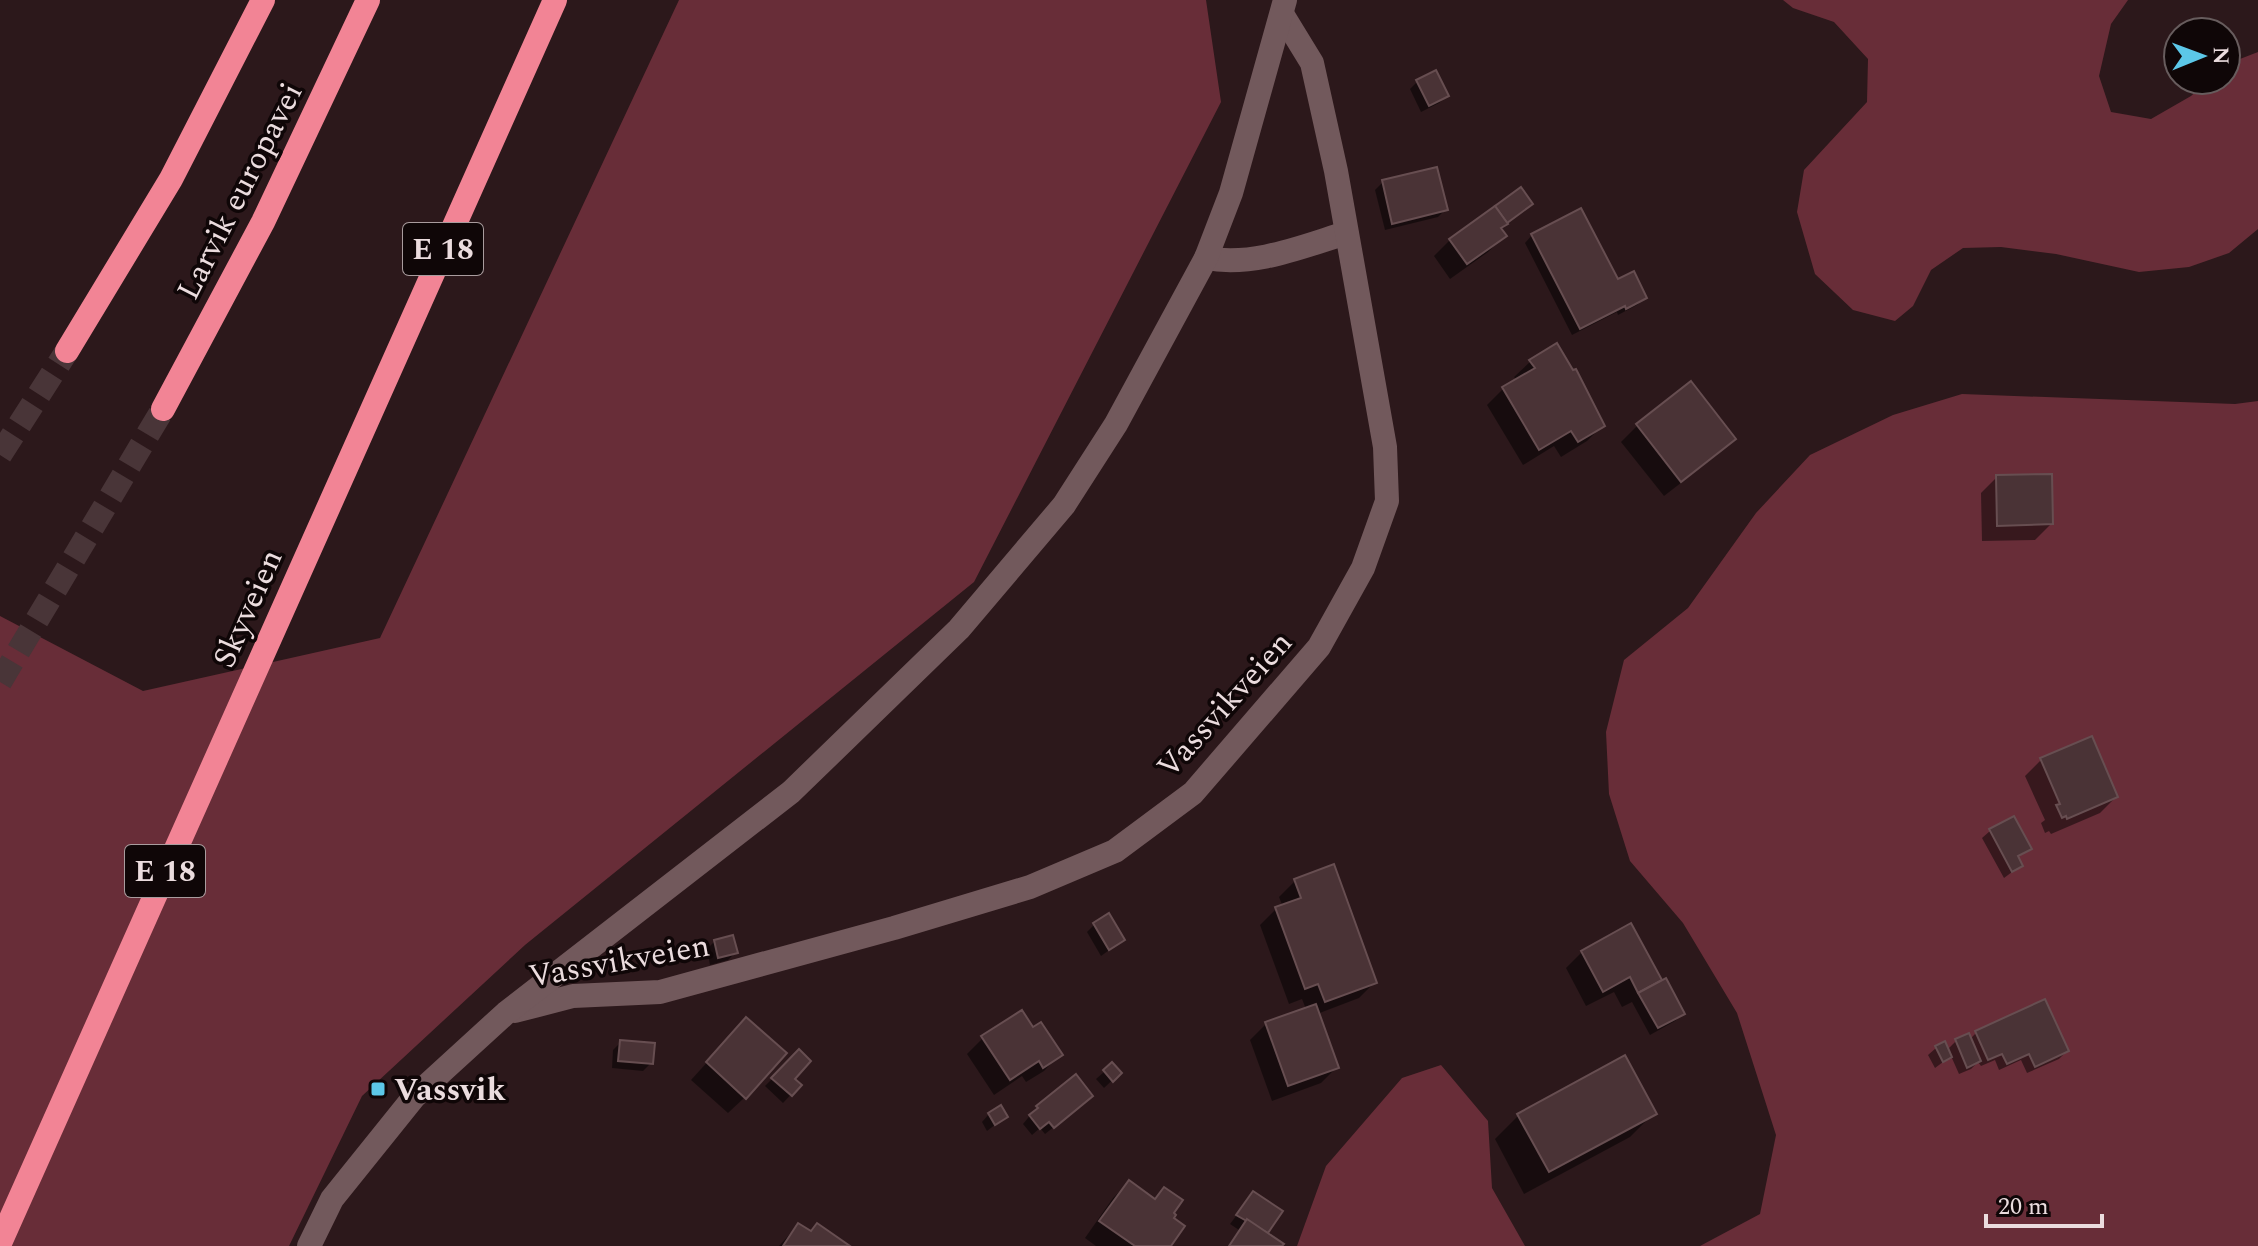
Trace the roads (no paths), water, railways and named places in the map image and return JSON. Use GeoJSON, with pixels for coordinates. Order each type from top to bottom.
{"type":"FeatureCollection","features":[{"type":"Feature","properties":{"kind":"highway","name":"Larvik europavei"},"geometry":{"type":"LineString","coordinates":[[67,351],[171,179],[263,0]]}},
{"type":"Feature","properties":{"kind":"highway","name":"Larvik europavei"},"geometry":{"type":"LineString","coordinates":[[163,409],[263,222],[368,0]]}},
{"type":"Feature","properties":{"kind":"highway","name":"Skyveien"},"geometry":{"type":"LineString","coordinates":[[0,1243],[555,0]]}},
{"type":"Feature","properties":{"kind":"street","name":"Vassvikveien"},"geometry":{"type":"LineString","coordinates":[[506,1013],[573,996],[660,992],[1030,887],[1115,851],[1193,793],[1319,647],[1363,568],[1387,501],[1385,447],[1336,171],[1312,63],[1284,7]]}},
{"type":"Feature","properties":{"kind":"street","name":"Vassvikveien"},"geometry":{"type":"LineString","coordinates":[[309,1246],[332,1199],[414,1097],[506,1013],[791,792],[959,629],[1064,505],[1116,424],[1206,258],[1231,193],[1284,7]]}},
{"type":"Feature","properties":{"kind":"street"},"geometry":{"type":"LineString","coordinates":[[1206,258],[1229,262],[1278,254],[1346,233]]}},
{"type":"Feature","properties":{"kind":"tunnel"},"geometry":{"type":"LineString","coordinates":[[0,455],[67,351]]}},
{"type":"Feature","properties":{"kind":"tunnel"},"geometry":{"type":"LineString","coordinates":[[0,682],[163,409]]}},
{"type":"Feature","properties":{"kind":"place","name":"Vassvik"},"geometry":{"type":"Point","coordinates":[378,1089]}}]}
